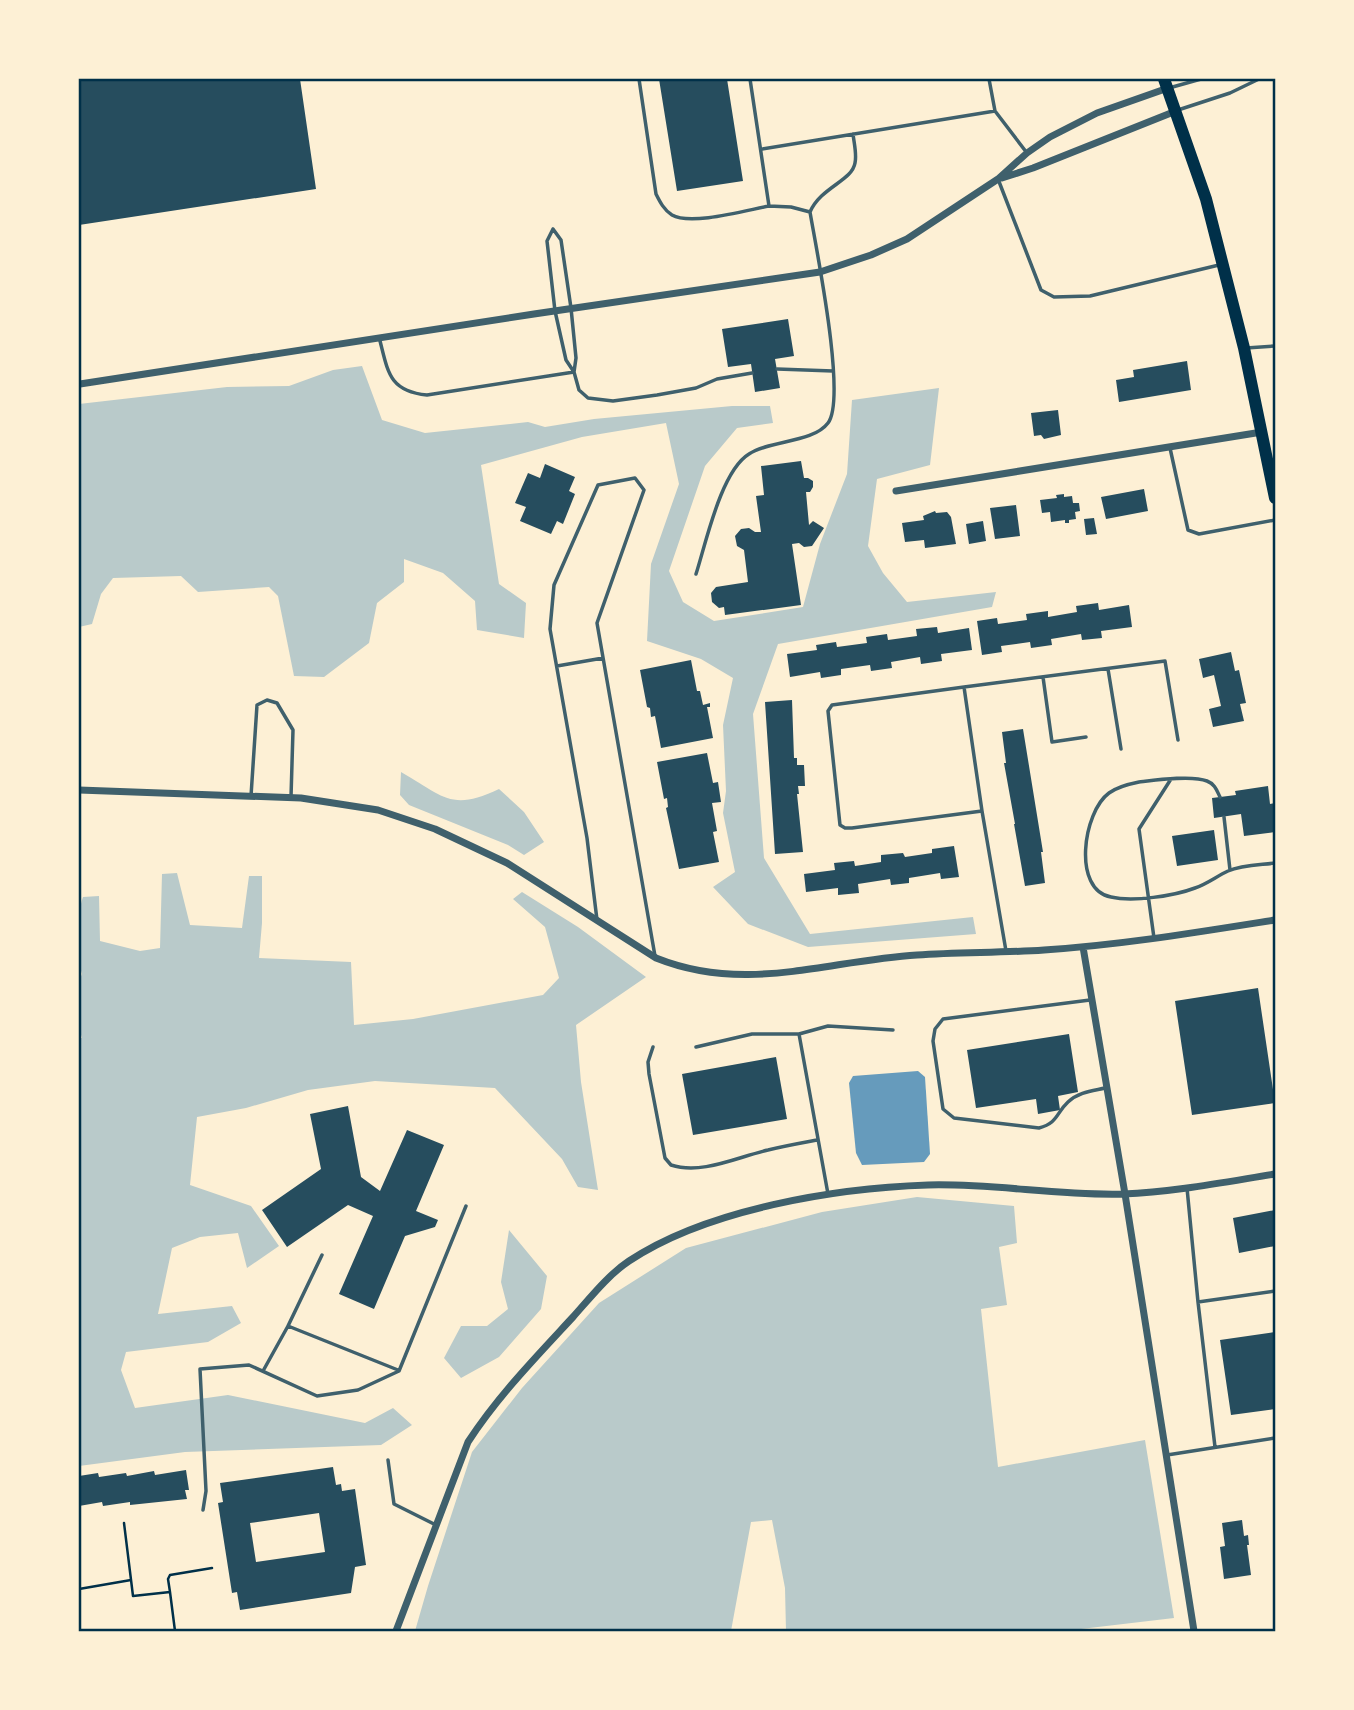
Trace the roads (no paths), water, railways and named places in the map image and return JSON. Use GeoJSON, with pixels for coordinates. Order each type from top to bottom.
{"type":"FeatureCollection","features":[{"type":"Feature","properties":{"kind":"main road"},"geometry":{"type":"LineString","coordinates":[[1166,83],[1206,199],[1244,348],[1275,498]]}},
{"type":"Feature","properties":{"kind":"street"},"geometry":{"type":"LineString","coordinates":[[79,384],[820,272],[907,239],[998,179],[1050,137],[1166,83]]}},
{"type":"Feature","properties":{"kind":"street"},"geometry":{"type":"LineString","coordinates":[[998,179],[1033,168],[1176,111]]}},
{"type":"Feature","properties":{"kind":"street"},"geometry":{"type":"LineString","coordinates":[[896,491],[1262,432]]}},
{"type":"Feature","properties":{"kind":"street"},"geometry":{"type":"LineString","coordinates":[[79,790],[290,797],[359,806],[435,829],[506,863],[656,958],[694,971],[714,974],[753,976],[915,955],[1083,947],[1275,920]]}},
{"type":"Feature","properties":{"kind":"street"},"geometry":{"type":"LineString","coordinates":[[1083,947],[1194,1631]]}},
{"type":"Feature","properties":{"kind":"street"},"geometry":{"type":"LineString","coordinates":[[396,1631],[468,1442],[485,1415],[590,1298],[628,1262],[663,1242],[738,1214],[828,1194],[930,1185],[1125,1194],[1187,1188],[1275,1174]]}},
{"type":"Feature","properties":{"kind":"lane"},"geometry":{"type":"LineString","coordinates":[[639,79],[656,194],[663,207],[674,216],[689,220],[769,206],[791,207],[810,212]]}},
{"type":"Feature","properties":{"kind":"lane"},"geometry":{"type":"LineString","coordinates":[[750,79],[769,206]]}},
{"type":"Feature","properties":{"kind":"lane"},"geometry":{"type":"LineString","coordinates":[[989,79],[995,111],[1027,153]]}},
{"type":"Feature","properties":{"kind":"lane"},"geometry":{"type":"LineString","coordinates":[[1166,83],[1200,79]]}},
{"type":"Feature","properties":{"kind":"lane"},"geometry":{"type":"LineString","coordinates":[[1176,111],[1230,93],[1259,79]]}},
{"type":"Feature","properties":{"kind":"lane"},"geometry":{"type":"LineString","coordinates":[[761,149],[995,111]]}},
{"type":"Feature","properties":{"kind":"lane"},"geometry":{"type":"LineString","coordinates":[[695,574],[723,491],[739,462],[751,452],[817,432],[828,423],[834,410],[833,371],[810,212],[825,190],[850,173],[855,165],[853,134]]}},
{"type":"Feature","properties":{"kind":"lane"},"geometry":{"type":"LineString","coordinates":[[998,179],[1041,290],[1054,298],[1090,296],[1222,265]]}},
{"type":"Feature","properties":{"kind":"lane"},"geometry":{"type":"LineString","coordinates":[[574,372],[576,358],[571,308],[561,240],[553,229],[547,241],[555,311],[566,360],[574,372],[579,390],[587,398],[614,401],[696,388],[717,379],[752,373]]}},
{"type":"Feature","properties":{"kind":"lane"},"geometry":{"type":"LineString","coordinates":[[379,337],[392,380],[413,393],[427,395],[574,372]]}},
{"type":"Feature","properties":{"kind":"lane"},"geometry":{"type":"LineString","coordinates":[[1244,348],[1275,346]]}},
{"type":"Feature","properties":{"kind":"lane"},"geometry":{"type":"LineString","coordinates":[[777,369],[833,371]]}},
{"type":"Feature","properties":{"kind":"lane"},"geometry":{"type":"LineString","coordinates":[[1170,448],[1188,530],[1199,534],[1275,520]]}},
{"type":"Feature","properties":{"kind":"lane"},"geometry":{"type":"LineString","coordinates":[[597,920],[587,838],[550,629],[554,585],[598,485],[635,478],[644,490],[597,623],[656,958]]}},
{"type":"Feature","properties":{"kind":"lane"},"geometry":{"type":"LineString","coordinates":[[557,666],[603,658]]}},
{"type":"Feature","properties":{"kind":"lane"},"geometry":{"type":"LineString","coordinates":[[982,811],[852,828],[840,825],[828,710],[832,705],[1165,662],[1178,740]]}},
{"type":"Feature","properties":{"kind":"lane"},"geometry":{"type":"LineString","coordinates":[[1108,669],[1121,749]]}},
{"type":"Feature","properties":{"kind":"lane"},"geometry":{"type":"LineString","coordinates":[[1043,677],[1052,742],[1086,737]]}},
{"type":"Feature","properties":{"kind":"lane"},"geometry":{"type":"LineString","coordinates":[[964,687],[1006,951]]}},
{"type":"Feature","properties":{"kind":"lane"},"geometry":{"type":"LineString","coordinates":[[251,796],[257,705],[267,700],[276,703],[293,730],[290,797]]}},
{"type":"Feature","properties":{"kind":"lane"},"geometry":{"type":"LineString","coordinates":[[1154,938],[1139,829],[1171,779]]}},
{"type":"Feature","properties":{"kind":"lane"},"geometry":{"type":"LineString","coordinates":[[1220,797],[1215,786],[1206,781],[1171,779],[1139,782],[1108,793],[1093,813],[1086,835],[1087,865],[1091,882],[1098,891],[1108,897],[1150,897],[1192,889],[1230,870],[1275,863]]}},
{"type":"Feature","properties":{"kind":"lane"},"geometry":{"type":"LineString","coordinates":[[1224,817],[1230,870]]}},
{"type":"Feature","properties":{"kind":"lane"},"geometry":{"type":"LineString","coordinates":[[1092,1000],[943,1020],[935,1029],[933,1041],[943,1109],[954,1118],[1039,1128],[1049,1125],[1067,1103],[1081,1093],[1107,1088]]}},
{"type":"Feature","properties":{"kind":"lane"},"geometry":{"type":"LineString","coordinates":[[696,1047],[752,1034],[799,1034],[828,1026],[893,1030]]}},
{"type":"Feature","properties":{"kind":"lane"},"geometry":{"type":"LineString","coordinates":[[799,1034],[828,1194]]}},
{"type":"Feature","properties":{"kind":"lane"},"geometry":{"type":"LineString","coordinates":[[653,1047],[648,1062],[649,1074],[665,1158],[671,1165],[691,1168],[716,1164],[817,1140]]}},
{"type":"Feature","properties":{"kind":"lane"},"geometry":{"type":"LineString","coordinates":[[1187,1188],[1215,1447]]}},
{"type":"Feature","properties":{"kind":"lane"},"geometry":{"type":"LineString","coordinates":[[203,1510],[206,1491],[200,1369],[249,1365],[317,1396],[358,1391],[399,1371],[466,1206]]}},
{"type":"Feature","properties":{"kind":"lane"},"geometry":{"type":"LineString","coordinates":[[263,1371],[322,1255]]}},
{"type":"Feature","properties":{"kind":"lane"},"geometry":{"type":"LineString","coordinates":[[1198,1302],[1275,1291]]}},
{"type":"Feature","properties":{"kind":"lane"},"geometry":{"type":"LineString","coordinates":[[288,1326],[399,1371]]}},
{"type":"Feature","properties":{"kind":"lane"},"geometry":{"type":"LineString","coordinates":[[1166,1455],[1275,1438]]}},
{"type":"Feature","properties":{"kind":"lane"},"geometry":{"type":"LineString","coordinates":[[388,1460],[394,1504],[436,1525]]}},
{"type":"Feature","properties":{"kind":"water"},"geometry":{"type":"Polygon","coordinates":[[[918,1071],[925,1077],[930,1154],[924,1162],[862,1165],[856,1153],[849,1083],[853,1076],[918,1071]]]}}]}
